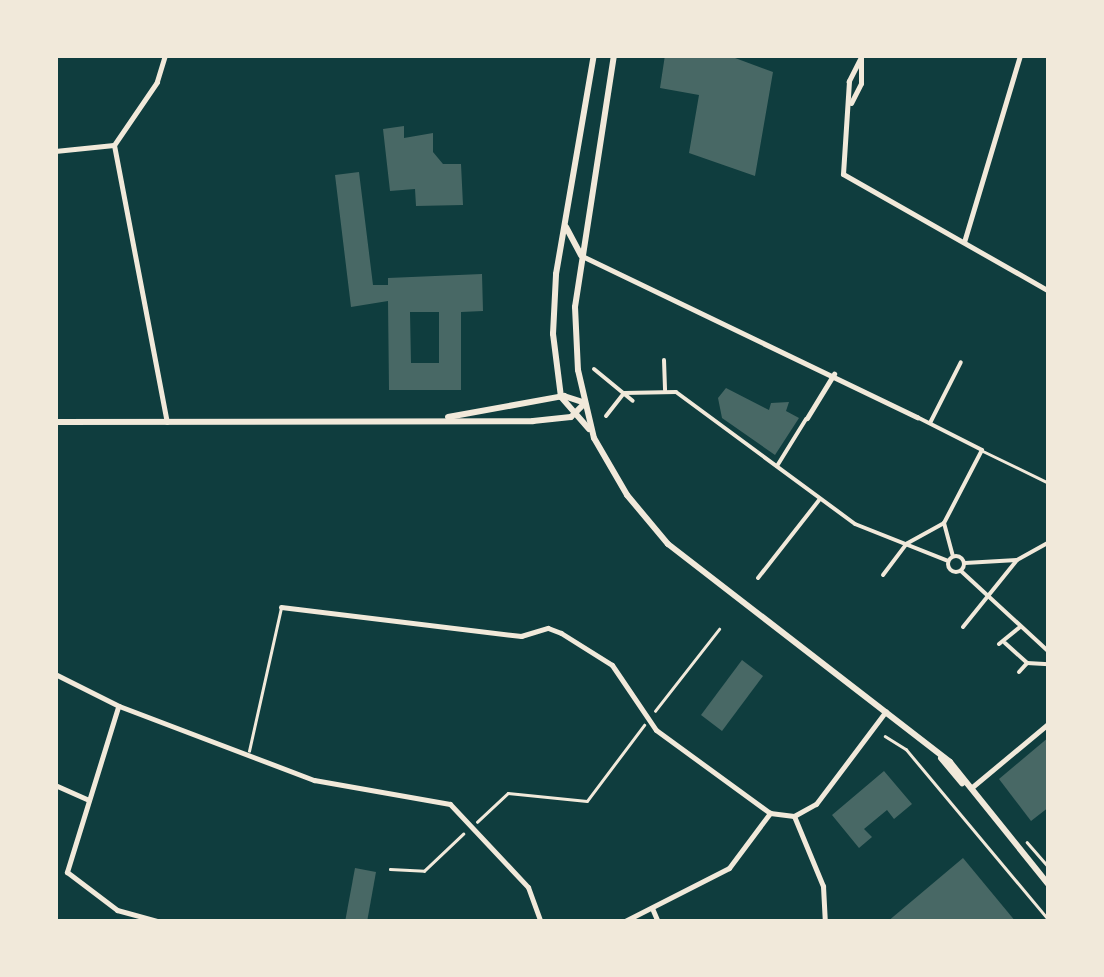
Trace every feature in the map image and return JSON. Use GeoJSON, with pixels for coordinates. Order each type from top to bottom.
{"type":"FeatureCollection","features":[{"type":"Feature","properties":{"kind":"street"},"geometry":{"type":"LineString","coordinates":[[164,55],[157,82],[114,145],[166,422]]}},
{"type":"Feature","properties":{"kind":"street"},"geometry":{"type":"LineString","coordinates":[[590,430],[561,397],[553,320],[594,55]]}},
{"type":"Feature","properties":{"kind":"street"},"geometry":{"type":"LineString","coordinates":[[614,55],[582,256],[574,340],[590,430],[626,495],[668,544],[938,753],[1049,886]]}},
{"type":"Feature","properties":{"kind":"street"},"geometry":{"type":"LineString","coordinates":[[964,242],[1020,55]]}},
{"type":"Feature","properties":{"kind":"street"},"geometry":{"type":"LineString","coordinates":[[850,103],[861,83],[861,57]]}},
{"type":"Feature","properties":{"kind":"street"},"geometry":{"type":"LineString","coordinates":[[861,57],[850,81],[840,168],[848,178],[1049,290]]}},
{"type":"Feature","properties":{"kind":"street"},"geometry":{"type":"LineString","coordinates":[[55,152],[114,145]]}},
{"type":"Feature","properties":{"kind":"street"},"geometry":{"type":"LineString","coordinates":[[566,226],[582,256],[834,374],[982,450],[944,524],[906,544],[883,575]]}},
{"type":"Feature","properties":{"kind":"street"},"geometry":{"type":"LineString","coordinates":[[664,360],[665,392]]}},
{"type":"Feature","properties":{"kind":"street"},"geometry":{"type":"LineString","coordinates":[[930,424],[961,362]]}},
{"type":"Feature","properties":{"kind":"street"},"geometry":{"type":"LineString","coordinates":[[594,369],[633,401]]}},
{"type":"Feature","properties":{"kind":"street"},"geometry":{"type":"LineString","coordinates":[[777,466],[834,374]]}},
{"type":"Feature","properties":{"kind":"street"},"geometry":{"type":"LineString","coordinates":[[606,416],[624,394],[676,392],[855,524],[930,554],[965,563],[1017,560]]}},
{"type":"Feature","properties":{"kind":"street"},"geometry":{"type":"LineString","coordinates":[[427,420],[561,397],[584,404]]}},
{"type":"Feature","properties":{"kind":"street"},"geometry":{"type":"LineString","coordinates":[[55,422],[574,416],[584,404]]}},
{"type":"Feature","properties":{"kind":"street"},"geometry":{"type":"LineString","coordinates":[[758,578],[820,498]]}},
{"type":"Feature","properties":{"kind":"street"},"geometry":{"type":"LineString","coordinates":[[944,524],[951,570],[961,571],[985,599],[1049,652]]}},
{"type":"Feature","properties":{"kind":"street"},"geometry":{"type":"LineString","coordinates":[[963,627],[1017,560],[1049,542]]}},
{"type":"Feature","properties":{"kind":"street"},"geometry":{"type":"LineString","coordinates":[[927,560],[930,554]]}},
{"type":"Feature","properties":{"kind":"street"},"geometry":{"type":"LineString","coordinates":[[961,571],[965,563]]}},
{"type":"Feature","properties":{"kind":"street"},"geometry":{"type":"LineString","coordinates":[[972,603],[979,607]]}},
{"type":"Feature","properties":{"kind":"street"},"geometry":{"type":"LineString","coordinates":[[282,606],[522,636],[548,628],[612,665],[648,720],[770,814],[794,816],[824,794],[886,710]]}},
{"type":"Feature","properties":{"kind":"street"},"geometry":{"type":"LineString","coordinates":[[1019,628],[1002,644],[1026,663],[1049,664]]}},
{"type":"Feature","properties":{"kind":"street"},"geometry":{"type":"LineString","coordinates":[[1019,672],[1026,663]]}},
{"type":"Feature","properties":{"kind":"street"},"geometry":{"type":"LineString","coordinates":[[55,674],[118,706],[314,780],[450,804],[528,887],[540,922]]}},
{"type":"Feature","properties":{"kind":"street"},"geometry":{"type":"LineString","coordinates":[[118,706],[66,872],[116,910],[161,922]]}},
{"type":"Feature","properties":{"kind":"street"},"geometry":{"type":"LineString","coordinates":[[969,790],[1049,723]]}},
{"type":"Feature","properties":{"kind":"street"},"geometry":{"type":"LineString","coordinates":[[55,784],[89,800]]}},
{"type":"Feature","properties":{"kind":"street"},"geometry":{"type":"LineString","coordinates":[[623,922],[734,864],[770,814]]}},
{"type":"Feature","properties":{"kind":"street"},"geometry":{"type":"LineString","coordinates":[[794,816],[822,886],[826,922]]}},
{"type":"Feature","properties":{"kind":"street"},"geometry":{"type":"LineString","coordinates":[[652,908],[658,922]]}},
{"type":"Feature","properties":{"kind":"lane"},"geometry":{"type":"LineString","coordinates":[[982,450],[1049,483]]}},
{"type":"Feature","properties":{"kind":"lane"},"geometry":{"type":"LineString","coordinates":[[248,756],[282,606]]}},
{"type":"Feature","properties":{"kind":"lane"},"geometry":{"type":"LineString","coordinates":[[115,922],[116,910]]}},
{"type":"Feature","properties":{"kind":"path"},"geometry":{"type":"LineString","coordinates":[[390,870],[424,871],[508,793],[587,801],[718,630]]}},
{"type":"Feature","properties":{"kind":"path"},"geometry":{"type":"LineString","coordinates":[[885,736],[906,750],[1049,920]]}},
{"type":"Feature","properties":{"kind":"building"},"geometry":{"type":"Polygon","coordinates":[[[665,55],[727,55],[773,72],[755,176],[689,153],[699,95],[660,88],[665,55]]]}},
{"type":"Feature","properties":{"kind":"building"},"geometry":{"type":"Polygon","coordinates":[[[404,126],[404,138],[433,133],[433,152],[443,164],[461,164],[463,205],[416,206],[415,189],[390,191],[383,129],[404,126]]]}},
{"type":"Feature","properties":{"kind":"building"},"geometry":{"type":"Polygon","coordinates":[[[359,172],[373,285],[388,285],[388,278],[482,274],[483,311],[461,312],[461,390],[389,390],[388,301],[351,307],[335,175],[359,172]],[[410,312],[411,363],[439,363],[439,312],[410,312]]]}},
{"type":"Feature","properties":{"kind":"building"},"geometry":{"type":"Polygon","coordinates":[[[726,388],[769,410],[771,403],[789,402],[786,411],[799,418],[775,455],[722,418],[718,398],[726,388]]]}},
{"type":"Feature","properties":{"kind":"building"},"geometry":{"type":"Polygon","coordinates":[[[742,660],[763,676],[722,731],[701,715],[742,660]]]}},
{"type":"Feature","properties":{"kind":"building"},"geometry":{"type":"Polygon","coordinates":[[[1049,737],[1049,807],[1031,821],[999,779],[1049,737]]]}},
{"type":"Feature","properties":{"kind":"building"},"geometry":{"type":"Polygon","coordinates":[[[884,771],[912,804],[894,819],[887,810],[864,829],[872,837],[859,848],[832,815],[884,771]]]}},
{"type":"Feature","properties":{"kind":"building"},"geometry":{"type":"Polygon","coordinates":[[[963,858],[1016,922],[887,922],[963,858]]]}},
{"type":"Feature","properties":{"kind":"building"},"geometry":{"type":"Polygon","coordinates":[[[355,868],[376,872],[367,922],[345,922],[355,868]]]}}]}
